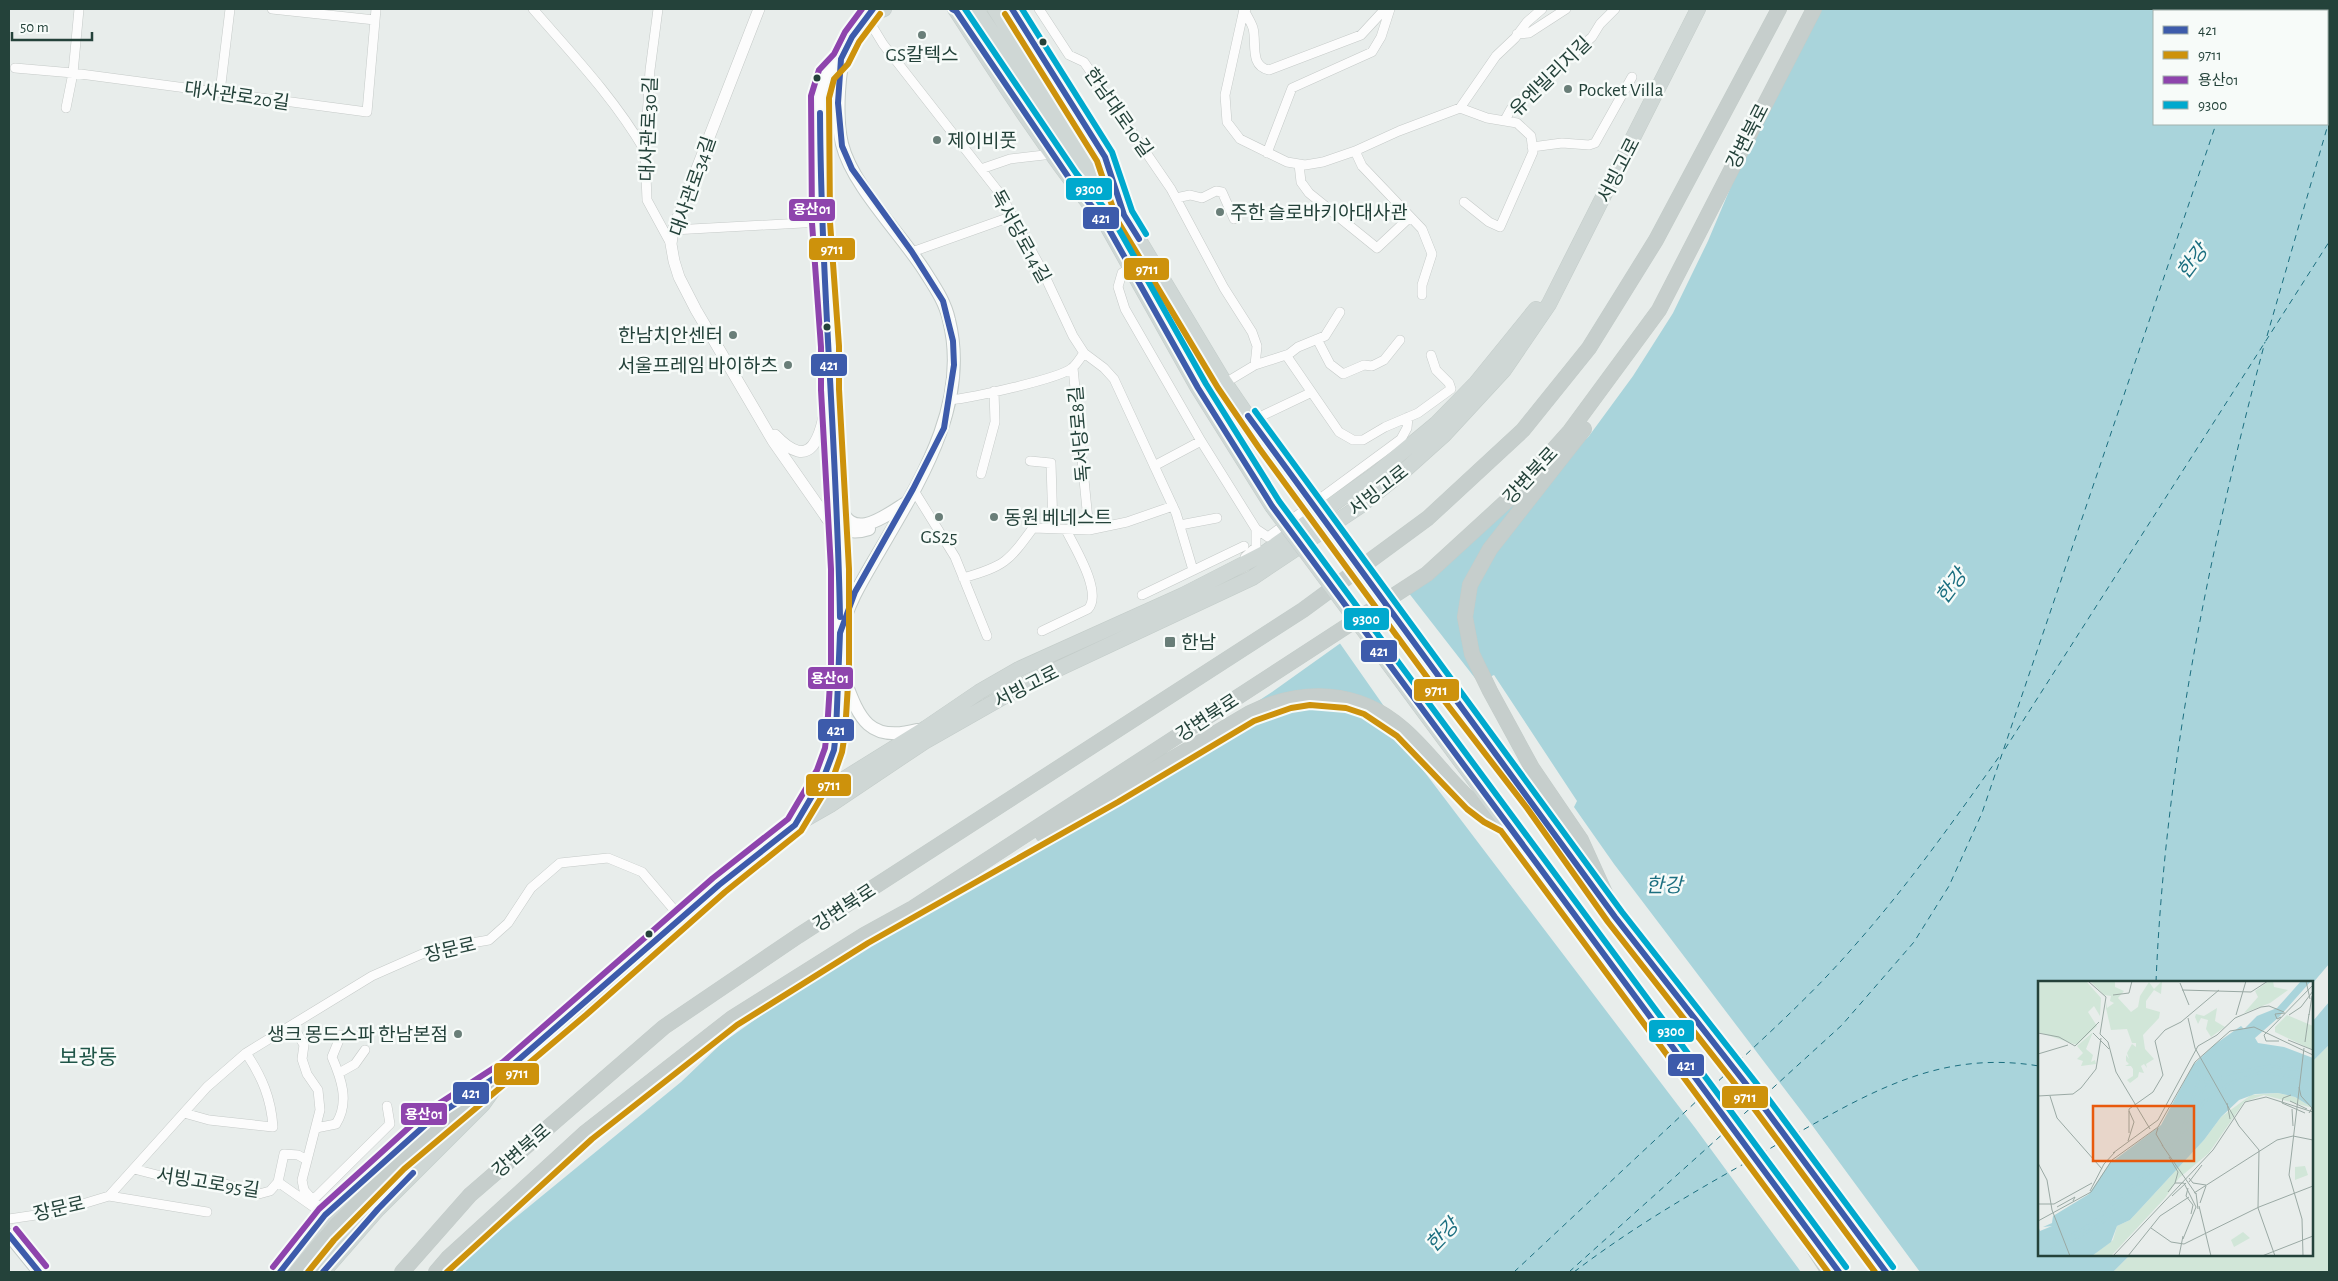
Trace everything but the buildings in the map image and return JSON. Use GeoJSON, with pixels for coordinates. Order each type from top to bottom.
{"type":"FeatureCollection","features":[{"type":"Feature","properties":{"kind":"highway","name":"강변북로"},"geometry":{"type":"LineString","coordinates":[[402,1272],[470,1195],[664,1027],[798,936],[1303,610],[1436,511],[1523,430],[1590,348],[1656,240],[1779,9]]}},
{"type":"Feature","properties":{"kind":"highway","name":"강변북로"},"geometry":{"type":"LineString","coordinates":[[436,1272],[448,1258],[586,1132],[732,1018],[864,935],[913,908],[1427,574],[1512,497],[1570,431],[1659,310],[1814,9]]}},
{"type":"Feature","properties":{"kind":"highway"},"geometry":{"type":"LineString","coordinates":[[1616,917],[1581,840],[1532,768],[1490,691],[1472,654],[1465,617],[1470,585],[1490,549],[1580,434],[1659,310]]}},
{"type":"Feature","properties":{"kind":"highway"},"geometry":{"type":"LineString","coordinates":[[913,908],[1250,714],[1271,703],[1291,698],[1329,696],[1354,701],[1375,710],[1403,729],[1484,812],[1506,824]]}},
{"type":"Feature","properties":{"kind":"highway"},"geometry":{"type":"LineString","coordinates":[[297,1272],[327,1234],[398,1163],[508,1069]]}},
{"type":"Feature","properties":{"kind":"highway"},"geometry":{"type":"LineString","coordinates":[[307,1272],[356,1216],[508,1069]]}},
{"type":"Feature","properties":{"kind":"highway"},"geometry":{"type":"LineString","coordinates":[[1773,1184],[1829,1272]]}},
{"type":"Feature","properties":{"kind":"main road"},"geometry":{"type":"LineString","coordinates":[[795,825],[830,764],[836,732],[840,668],[838,492],[830,389],[830,347],[821,222],[820,97],[826,75],[841,59],[867,11],[884,9]]}},
{"type":"Feature","properties":{"kind":"main road"},"geometry":{"type":"LineString","coordinates":[[954,9],[1069,178],[1106,224]]}},
{"type":"Feature","properties":{"kind":"main road"},"geometry":{"type":"LineString","coordinates":[[976,9],[1028,75],[1124,215],[1225,383],[1251,421],[1616,917],[1757,1098],[1886,1272]]}},
{"type":"Feature","properties":{"kind":"main road"},"geometry":{"type":"LineString","coordinates":[[995,9],[1028,75],[1085,178],[1127,270],[1272,506],[1839,1272]]}},
{"type":"Feature","properties":{"kind":"main road"},"geometry":{"type":"LineString","coordinates":[[1012,9],[1105,157],[1124,215]]}},
{"type":"Feature","properties":{"kind":"main road","name":"서빙고로"},"geometry":{"type":"LineString","coordinates":[[795,825],[823,792],[926,728],[979,692],[1020,669],[1184,595],[1263,554],[1377,474],[1436,424],[1476,383],[1517,334],[1572,255],[1692,9]]}},
{"type":"Feature","properties":{"kind":"main road","name":"서빙고로"},"geometry":{"type":"LineString","coordinates":[[280,1272],[325,1215],[432,1119],[508,1069],[681,918],[795,825],[830,805],[924,742],[1026,684],[1252,578],[1360,506],[1405,470],[1444,435],[1504,370],[1549,304],[1698,9]]}},
{"type":"Feature","properties":{"kind":"main road"},"geometry":{"type":"LineString","coordinates":[[840,633],[855,592],[914,489],[944,428],[950,400],[954,365],[953,340],[943,301],[912,252],[857,176],[842,146],[838,103],[841,59]]}},
{"type":"Feature","properties":{"kind":"main road"},"geometry":{"type":"LineString","coordinates":[[838,492],[845,515],[857,524],[873,523],[905,503]]}},
{"type":"Feature","properties":{"kind":"main road"},"geometry":{"type":"LineString","coordinates":[[839,532],[857,532],[876,526],[905,503]]}},
{"type":"Feature","properties":{"kind":"main road"},"geometry":{"type":"LineString","coordinates":[[827,517],[839,532]]}},
{"type":"Feature","properties":{"kind":"main road"},"geometry":{"type":"LineString","coordinates":[[840,668],[856,708],[875,730],[892,735],[926,728]]}},
{"type":"Feature","properties":{"kind":"main road","name":"서빙고로"},"geometry":{"type":"LineString","coordinates":[[323,1272],[378,1209],[484,1104],[508,1069]]}},
{"type":"Feature","properties":{"kind":"main road"},"geometry":{"type":"LineString","coordinates":[[9,1235],[34,1271]]}},
{"type":"Feature","properties":{"kind":"street"},"geometry":{"type":"LineString","coordinates":[[66,108],[73,73],[79,9]]}},
{"type":"Feature","properties":{"kind":"street"},"geometry":{"type":"LineString","coordinates":[[220,92],[230,9]]}},
{"type":"Feature","properties":{"kind":"street"},"geometry":{"type":"LineString","coordinates":[[272,9],[375,20]]}},
{"type":"Feature","properties":{"kind":"street","name":"대사관로20길"},"geometry":{"type":"LineString","coordinates":[[15,68],[73,73],[367,112],[376,9]]}},
{"type":"Feature","properties":{"kind":"street"},"geometry":{"type":"LineString","coordinates":[[533,9],[598,82],[627,120],[645,151]]}},
{"type":"Feature","properties":{"kind":"street","name":"대사관로30길"},"geometry":{"type":"LineString","coordinates":[[658,9],[650,70],[645,151],[647,200],[671,244]]}},
{"type":"Feature","properties":{"kind":"street","name":"대사관로34길"},"geometry":{"type":"LineString","coordinates":[[759,9],[673,230],[671,244],[679,277],[696,310],[773,442],[827,517]]}},
{"type":"Feature","properties":{"kind":"street","name":"한남대로10길"},"geometry":{"type":"LineString","coordinates":[[1039,9],[1069,55],[1084,62],[1144,148],[1176,198],[1224,288],[1252,332],[1257,346],[1255,365]]}},
{"type":"Feature","properties":{"kind":"street"},"geometry":{"type":"LineString","coordinates":[[1245,9],[1253,30],[1254,52],[1257,63],[1269,70],[1361,35],[1385,9]]}},
{"type":"Feature","properties":{"kind":"street"},"geometry":{"type":"LineString","coordinates":[[1245,9],[1225,95],[1227,122],[1240,139],[1287,162],[1299,164],[1323,162],[1356,151],[1399,131],[1460,108],[1496,56],[1527,22],[1542,9]]}},
{"type":"Feature","properties":{"kind":"street"},"geometry":{"type":"LineString","coordinates":[[1267,153],[1276,134],[1292,88],[1372,52],[1381,37],[1390,9]]}},
{"type":"Feature","properties":{"kind":"street"},"geometry":{"type":"LineString","coordinates":[[1517,34],[1529,33],[1566,9]]}},
{"type":"Feature","properties":{"kind":"street","name":"유엔빌리지길"},"geometry":{"type":"LineString","coordinates":[[1505,120],[1511,109],[1592,37],[1600,24],[1615,9]]}},
{"type":"Feature","properties":{"kind":"street","name":"독서당로14길"},"geometry":{"type":"LineString","coordinates":[[867,11],[882,44],[1001,195],[1042,270],[1073,336],[1084,353],[1104,368],[1114,379],[1173,506],[1193,570]]}},
{"type":"Feature","properties":{"kind":"street"},"geometry":{"type":"LineString","coordinates":[[1464,202],[1489,222],[1500,226],[1533,152],[1532,147],[1562,143],[1589,145],[1595,143],[1632,77]]}},
{"type":"Feature","properties":{"kind":"street","name":"유엔빌리지길"},"geometry":{"type":"LineString","coordinates":[[1460,108],[1486,118],[1505,120],[1517,124],[1531,136],[1532,147]]}},
{"type":"Feature","properties":{"kind":"street"},"geometry":{"type":"LineString","coordinates":[[1356,151],[1362,166],[1409,218],[1422,229],[1432,254],[1422,285],[1422,295]]}},
{"type":"Feature","properties":{"kind":"street"},"geometry":{"type":"LineString","coordinates":[[981,169],[1010,159],[1053,154]]}},
{"type":"Feature","properties":{"kind":"street"},"geometry":{"type":"LineString","coordinates":[[1299,164],[1301,182],[1309,193],[1377,248],[1409,218]]}},
{"type":"Feature","properties":{"kind":"street"},"geometry":{"type":"LineString","coordinates":[[1176,198],[1190,195],[1202,198],[1216,191],[1222,192],[1234,219]]}},
{"type":"Feature","properties":{"kind":"street"},"geometry":{"type":"LineString","coordinates":[[912,252],[1013,216]]}},
{"type":"Feature","properties":{"kind":"street"},"geometry":{"type":"LineString","coordinates":[[673,230],[821,222]]}},
{"type":"Feature","properties":{"kind":"street"},"geometry":{"type":"LineString","coordinates":[[1127,270],[1118,287],[1126,310],[1201,441],[1256,529],[1268,537],[1400,439],[1407,428],[1408,417]]}},
{"type":"Feature","properties":{"kind":"street"},"geometry":{"type":"LineString","coordinates":[[1225,383],[1255,365],[1286,355],[1298,346],[1325,336],[1340,312]]}},
{"type":"Feature","properties":{"kind":"street"},"geometry":{"type":"LineString","coordinates":[[1317,339],[1330,364],[1343,374],[1364,365],[1372,366],[1384,360],[1400,340]]}},
{"type":"Feature","properties":{"kind":"street","name":"독서당로8길"},"geometry":{"type":"LineString","coordinates":[[950,400],[967,398],[1057,376],[1073,368],[1084,353]]}},
{"type":"Feature","properties":{"kind":"street"},"geometry":{"type":"LineString","coordinates":[[1286,355],[1310,393],[1339,432],[1353,440],[1363,440],[1408,417],[1451,389],[1449,383],[1436,370],[1431,355]]}},
{"type":"Feature","properties":{"kind":"street","name":"독서당로8길"},"geometry":{"type":"LineString","coordinates":[[1073,368],[1089,530]]}},
{"type":"Feature","properties":{"kind":"street"},"geometry":{"type":"LineString","coordinates":[[762,421],[792,450],[806,450],[813,446],[819,438],[830,389]]}},
{"type":"Feature","properties":{"kind":"street"},"geometry":{"type":"LineString","coordinates":[[982,474],[995,422],[994,391]]}},
{"type":"Feature","properties":{"kind":"street"},"geometry":{"type":"LineString","coordinates":[[1251,421],[1310,393]]}},
{"type":"Feature","properties":{"kind":"street"},"geometry":{"type":"LineString","coordinates":[[1154,466],[1201,441]]}},
{"type":"Feature","properties":{"kind":"street"},"geometry":{"type":"LineString","coordinates":[[1030,462],[1051,463],[1053,528]]}},
{"type":"Feature","properties":{"kind":"street"},"geometry":{"type":"LineString","coordinates":[[914,489],[955,557],[986,636]]}},
{"type":"Feature","properties":{"kind":"street"},"geometry":{"type":"LineString","coordinates":[[964,578],[995,568],[1010,559],[1033,528],[1089,530],[1128,522],[1173,506]]}},
{"type":"Feature","properties":{"kind":"street"},"geometry":{"type":"LineString","coordinates":[[1180,525],[1217,518]]}},
{"type":"Feature","properties":{"kind":"street"},"geometry":{"type":"LineString","coordinates":[[1184,595],[1252,552],[1257,542],[1256,529]]}},
{"type":"Feature","properties":{"kind":"street"},"geometry":{"type":"LineString","coordinates":[[1042,631],[1088,609],[1093,604],[1094,595],[1088,576],[1066,530]]}},
{"type":"Feature","properties":{"kind":"street"},"geometry":{"type":"LineString","coordinates":[[1142,595],[1244,546]]}},
{"type":"Feature","properties":{"kind":"street","name":"장문로"},"geometry":{"type":"LineString","coordinates":[[110,1196],[207,1087],[246,1053],[372,976],[431,950],[489,940],[508,924],[531,888],[560,863],[608,858],[642,872],[681,918]]}},
{"type":"Feature","properties":{"kind":"street"},"geometry":{"type":"LineString","coordinates":[[293,1026],[304,1045],[302,1059],[320,1098],[316,1128],[306,1160],[303,1185],[304,1190],[325,1215]]}},
{"type":"Feature","properties":{"kind":"street"},"geometry":{"type":"LineString","coordinates":[[316,1128],[336,1124],[340,1118],[343,1101],[342,1080],[332,1057],[341,1035]]}},
{"type":"Feature","properties":{"kind":"street"},"geometry":{"type":"LineString","coordinates":[[339,1073],[355,1064],[365,1050]]}},
{"type":"Feature","properties":{"kind":"street"},"geometry":{"type":"LineString","coordinates":[[184,1114],[217,1121],[273,1126],[272,1107],[266,1090],[258,1072],[246,1053]]}},
{"type":"Feature","properties":{"kind":"street"},"geometry":{"type":"LineString","coordinates":[[313,1200],[388,1127],[390,1124],[387,1106]]}},
{"type":"Feature","properties":{"kind":"street","name":"서빙고로95길"},"geometry":{"type":"LineString","coordinates":[[134,1169],[165,1177],[215,1181],[259,1194],[270,1191],[278,1182],[284,1154],[298,1155],[306,1160]]}},
{"type":"Feature","properties":{"kind":"street","name":"서빙고로95길"},"geometry":{"type":"LineString","coordinates":[[278,1182],[325,1215]]}},
{"type":"Feature","properties":{"kind":"street","name":"장문로"},"geometry":{"type":"LineString","coordinates":[[9,1219],[56,1212],[110,1196],[207,1212]]}},
{"type":"Feature","properties":{"kind":"green space"},"geometry":{"type":"Polygon","coordinates":[[[2329,1045],[2329,1272],[2113,1272],[2129,1256],[2313,1256],[2313,1061],[2329,1045]]]}},
{"type":"Feature","properties":{"kind":"water","name":"한강"},"geometry":{"type":"Polygon","coordinates":[[[1817,9],[2329,9],[2329,1045],[2313,1061],[2313,981],[2038,981],[2038,1256],[2129,1256],[2113,1272],[449,1272],[681,1082],[722,1043],[790,995],[881,937],[984,879],[1272,692],[1408,595],[1564,461],[1589,436],[1633,376],[1673,313],[1708,241],[1759,120],[1817,9]]]}},
{"type":"Feature","properties":{"kind":"pier"},"geometry":{"type":"Polygon","coordinates":[[[1408,592],[1478,682],[1494,675],[1577,801],[1574,807],[1614,864],[1809,1121],[1920,1272],[1801,1272],[1696,1129],[1404,745],[1409,742],[1339,642],[1408,592]]]}},
{"type":"Feature","properties":{"kind":"pier"},"geometry":{"type":"Polygon","coordinates":[[[2329,964],[2329,1002],[2313,1021],[2313,983],[2329,964]]]}},
{"type":"Feature","properties":{"kind":"ferry route"},"geometry":{"type":"LineString","coordinates":[[1764,1096],[1842,1025],[1914,942],[1949,886],[1982,813],[2216,125]]}},
{"type":"Feature","properties":{"kind":"ferry route"},"geometry":{"type":"LineString","coordinates":[[2267,336],[2328,125]]}},
{"type":"Feature","properties":{"kind":"ferry route"},"geometry":{"type":"LineString","coordinates":[[2005,749],[2329,242]]}},
{"type":"Feature","properties":{"kind":"ferry route"},"geometry":{"type":"LineString","coordinates":[[2156,981],[2169,820],[2193,659],[2208,579],[2265,342]]}},
{"type":"Feature","properties":{"kind":"ferry route"},"geometry":{"type":"LineString","coordinates":[[1738,1062],[1814,990],[1876,921],[1931,851],[2001,754]]}},
{"type":"Feature","properties":{"kind":"ferry route"},"geometry":{"type":"LineString","coordinates":[[1794,1135],[1881,1089],[1940,1069],[1971,1064],[2004,1063],[2038,1066]]}},
{"type":"Feature","properties":{"kind":"ferry route"},"geometry":{"type":"LineString","coordinates":[[1711,1088],[1728,1072]]}},
{"type":"Feature","properties":{"kind":"ferry route"},"geometry":{"type":"LineString","coordinates":[[1514,1272],[1701,1097]]}},
{"type":"Feature","properties":{"kind":"ferry route"},"geometry":{"type":"LineString","coordinates":[[1736,1121],[1754,1105]]}},
{"type":"Feature","properties":{"kind":"ferry route"},"geometry":{"type":"LineString","coordinates":[[1569,1272],[1726,1131]]}},
{"type":"Feature","properties":{"kind":"ferry route"},"geometry":{"type":"LineString","coordinates":[[1761,1154],[1781,1142]]}},
{"type":"Feature","properties":{"kind":"ferry route"},"geometry":{"type":"LineString","coordinates":[[1574,1272],[1659,1214],[1749,1161]]}},
{"type":"Feature","properties":{"kind":"transit line","name":"용산01"},"geometry":{"type":"LineString","coordinates":[[273,1267],[319,1209],[426,1112],[503,1062],[713,878],[788,819],[817,770],[825,748],[827,731],[831,668],[831,569],[821,390],[821,347],[812,223],[811,96],[819,70],[834,54],[845,32],[862,9]]}},
{"type":"Feature","properties":{"kind":"transit line","name":"421"},"geometry":{"type":"LineString","coordinates":[[280,1272],[325,1215],[432,1119],[508,1069],[719,885],[795,825],[825,774],[834,750],[836,732],[840,633],[855,592],[913,489],[944,428],[954,365],[953,341],[943,301],[912,252],[852,169],[842,146],[838,103],[841,59],[852,37],[873,9]]}},
{"type":"Feature","properties":{"kind":"transit line","name":"421"},"geometry":{"type":"LineString","coordinates":[[952,9],[956,11],[1069,178],[1106,224],[1198,388],[1272,506],[1839,1272]]}},
{"type":"Feature","properties":{"kind":"transit line","name":"9300"},"geometry":{"type":"LineString","coordinates":[[965,9],[1076,173],[1113,219],[1206,384],[1279,501],[1846,1267]]}},
{"type":"Feature","properties":{"kind":"transit line","name":"421"},"geometry":{"type":"LineString","coordinates":[[1012,9],[1105,157],[1124,215],[1139,239]]}},
{"type":"Feature","properties":{"kind":"transit line","name":"9300"},"geometry":{"type":"LineString","coordinates":[[1022,9],[1112,152],[1132,211],[1146,234]]}},
{"type":"Feature","properties":{"kind":"transit line","name":"9711"},"geometry":{"type":"LineString","coordinates":[[308,1272],[334,1240],[404,1169],[586,1015],[725,892],[801,831],[833,778],[842,752],[845,733],[849,668],[849,569],[839,389],[839,346],[830,222],[829,98],[834,79],[848,64],[859,42],[880,14]]}},
{"type":"Feature","properties":{"kind":"transit line","name":"9711"},"geometry":{"type":"LineString","coordinates":[[1005,14],[1097,161],[1117,220],[1218,388],[1259,448],[1446,703],[1527,808],[1608,922],[1750,1103],[1875,1272]]}},
{"type":"Feature","properties":{"kind":"transit line","name":"421"},"geometry":{"type":"LineString","coordinates":[[820,113],[823,239],[836,491],[840,617]]}},
{"type":"Feature","properties":{"kind":"transit line","name":"9300"},"geometry":{"type":"LineString","coordinates":[[1255,411],[1622,912],[1764,1093],[1893,1267]]}},
{"type":"Feature","properties":{"kind":"transit line","name":"421"},"geometry":{"type":"LineString","coordinates":[[1248,416],[1615,917],[1757,1098],[1886,1272]]}},
{"type":"Feature","properties":{"kind":"transit line","name":"9711"},"geometry":{"type":"LineString","coordinates":[[447,1272],[592,1139],[737,1025],[868,943],[1118,802],[1254,721],[1291,708],[1310,705],[1346,708],[1364,714],[1397,736],[1467,809],[1484,822],[1501,831],[1828,1272]]}},
{"type":"Feature","properties":{"kind":"transit line","name":"421"},"geometry":{"type":"LineString","coordinates":[[323,1272],[378,1209],[413,1173]]}},
{"type":"Feature","properties":{"kind":"transit line","name":"용산01"},"geometry":{"type":"LineString","coordinates":[[16,1229],[46,1266]]}},
{"type":"Feature","properties":{"kind":"transit line","name":"421"},"geometry":{"type":"LineString","coordinates":[[9,1235],[39,1272]]}},
{"type":"Feature","properties":{"kind":"place","name":"GS칼텍스"},"geometry":{"type":"Point","coordinates":[922,35]}},
{"type":"Feature","properties":{"kind":"place","name":"Pocket Villa"},"geometry":{"type":"Point","coordinates":[1568,89]}},
{"type":"Feature","properties":{"kind":"place","name":"제이비풋"},"geometry":{"type":"Point","coordinates":[937,140]}},
{"type":"Feature","properties":{"kind":"place","name":"주한 슬로바키아대사관"},"geometry":{"type":"Point","coordinates":[1220,212]}},
{"type":"Feature","properties":{"kind":"place","name":"한남치안센터"},"geometry":{"type":"Point","coordinates":[733,335]}},
{"type":"Feature","properties":{"kind":"place","name":"서울프레임 바이하츠"},"geometry":{"type":"Point","coordinates":[788,365]}},
{"type":"Feature","properties":{"kind":"place","name":"GS25"},"geometry":{"type":"Point","coordinates":[939,517]}},
{"type":"Feature","properties":{"kind":"place","name":"동원 베네스트"},"geometry":{"type":"Point","coordinates":[994,517]}},
{"type":"Feature","properties":{"kind":"place","name":"한남"},"geometry":{"type":"Point","coordinates":[1170,642]}},
{"type":"Feature","properties":{"kind":"place","name":"생크 몽드스파 한남본점"},"geometry":{"type":"Point","coordinates":[458,1034]}},
{"type":"Feature","properties":{"kind":"district","name":"보광동"},"geometry":{"type":"Point","coordinates":[88,1057]}}]}
